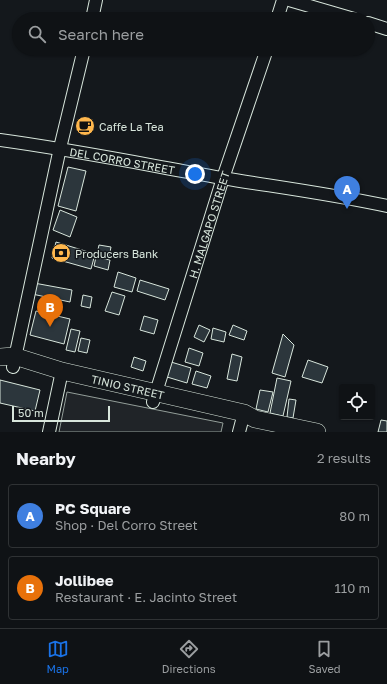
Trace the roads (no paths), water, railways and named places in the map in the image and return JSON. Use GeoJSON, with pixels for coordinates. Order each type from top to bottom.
{"type":"FeatureCollection","features":[{"type":"Feature","properties":{"kind":"main road","name":"TINIO STREET"},"geometry":{"type":"LineString","coordinates":[[7,362],[154,397],[245,421],[317,432]]}},
{"type":"Feature","properties":{"kind":"street"},"geometry":{"type":"LineString","coordinates":[[93,12],[96,0]]}},
{"type":"Feature","properties":{"kind":"street"},"geometry":{"type":"LineString","coordinates":[[279,12],[283,0]]}},
{"type":"Feature","properties":{"kind":"street"},"geometry":{"type":"LineString","coordinates":[[289,0],[330,12]]}},
{"type":"Feature","properties":{"kind":"street"},"geometry":{"type":"LineString","coordinates":[[375,25],[387,29]]}},
{"type":"Feature","properties":{"kind":"street"},"geometry":{"type":"LineString","coordinates":[[7,362],[82,56]]}},
{"type":"Feature","properties":{"kind":"street","name":"H. MALGAPO STREET"},"geometry":{"type":"LineString","coordinates":[[154,397],[223,178],[265,56]]}},
{"type":"Feature","properties":{"kind":"street","name":"DEL CORRO STREET"},"geometry":{"type":"LineString","coordinates":[[0,140],[60,148],[223,178],[343,196],[387,206]]}},
{"type":"Feature","properties":{"kind":"street"},"geometry":{"type":"LineString","coordinates":[[49,432],[61,376]]}},
{"type":"Feature","properties":{"kind":"place","name":"Caffe La Tea"},"geometry":{"type":"Point","coordinates":[85,126]}},
{"type":"Feature","properties":{"kind":"place","name":"PC Square"},"geometry":{"type":"Point","coordinates":[347,209]}},
{"type":"Feature","properties":{"kind":"place","name":"Producers Bank"},"geometry":{"type":"Point","coordinates":[61,253]}},
{"type":"Feature","properties":{"kind":"place","name":"Jollibee"},"geometry":{"type":"Point","coordinates":[50,327]}}]}
